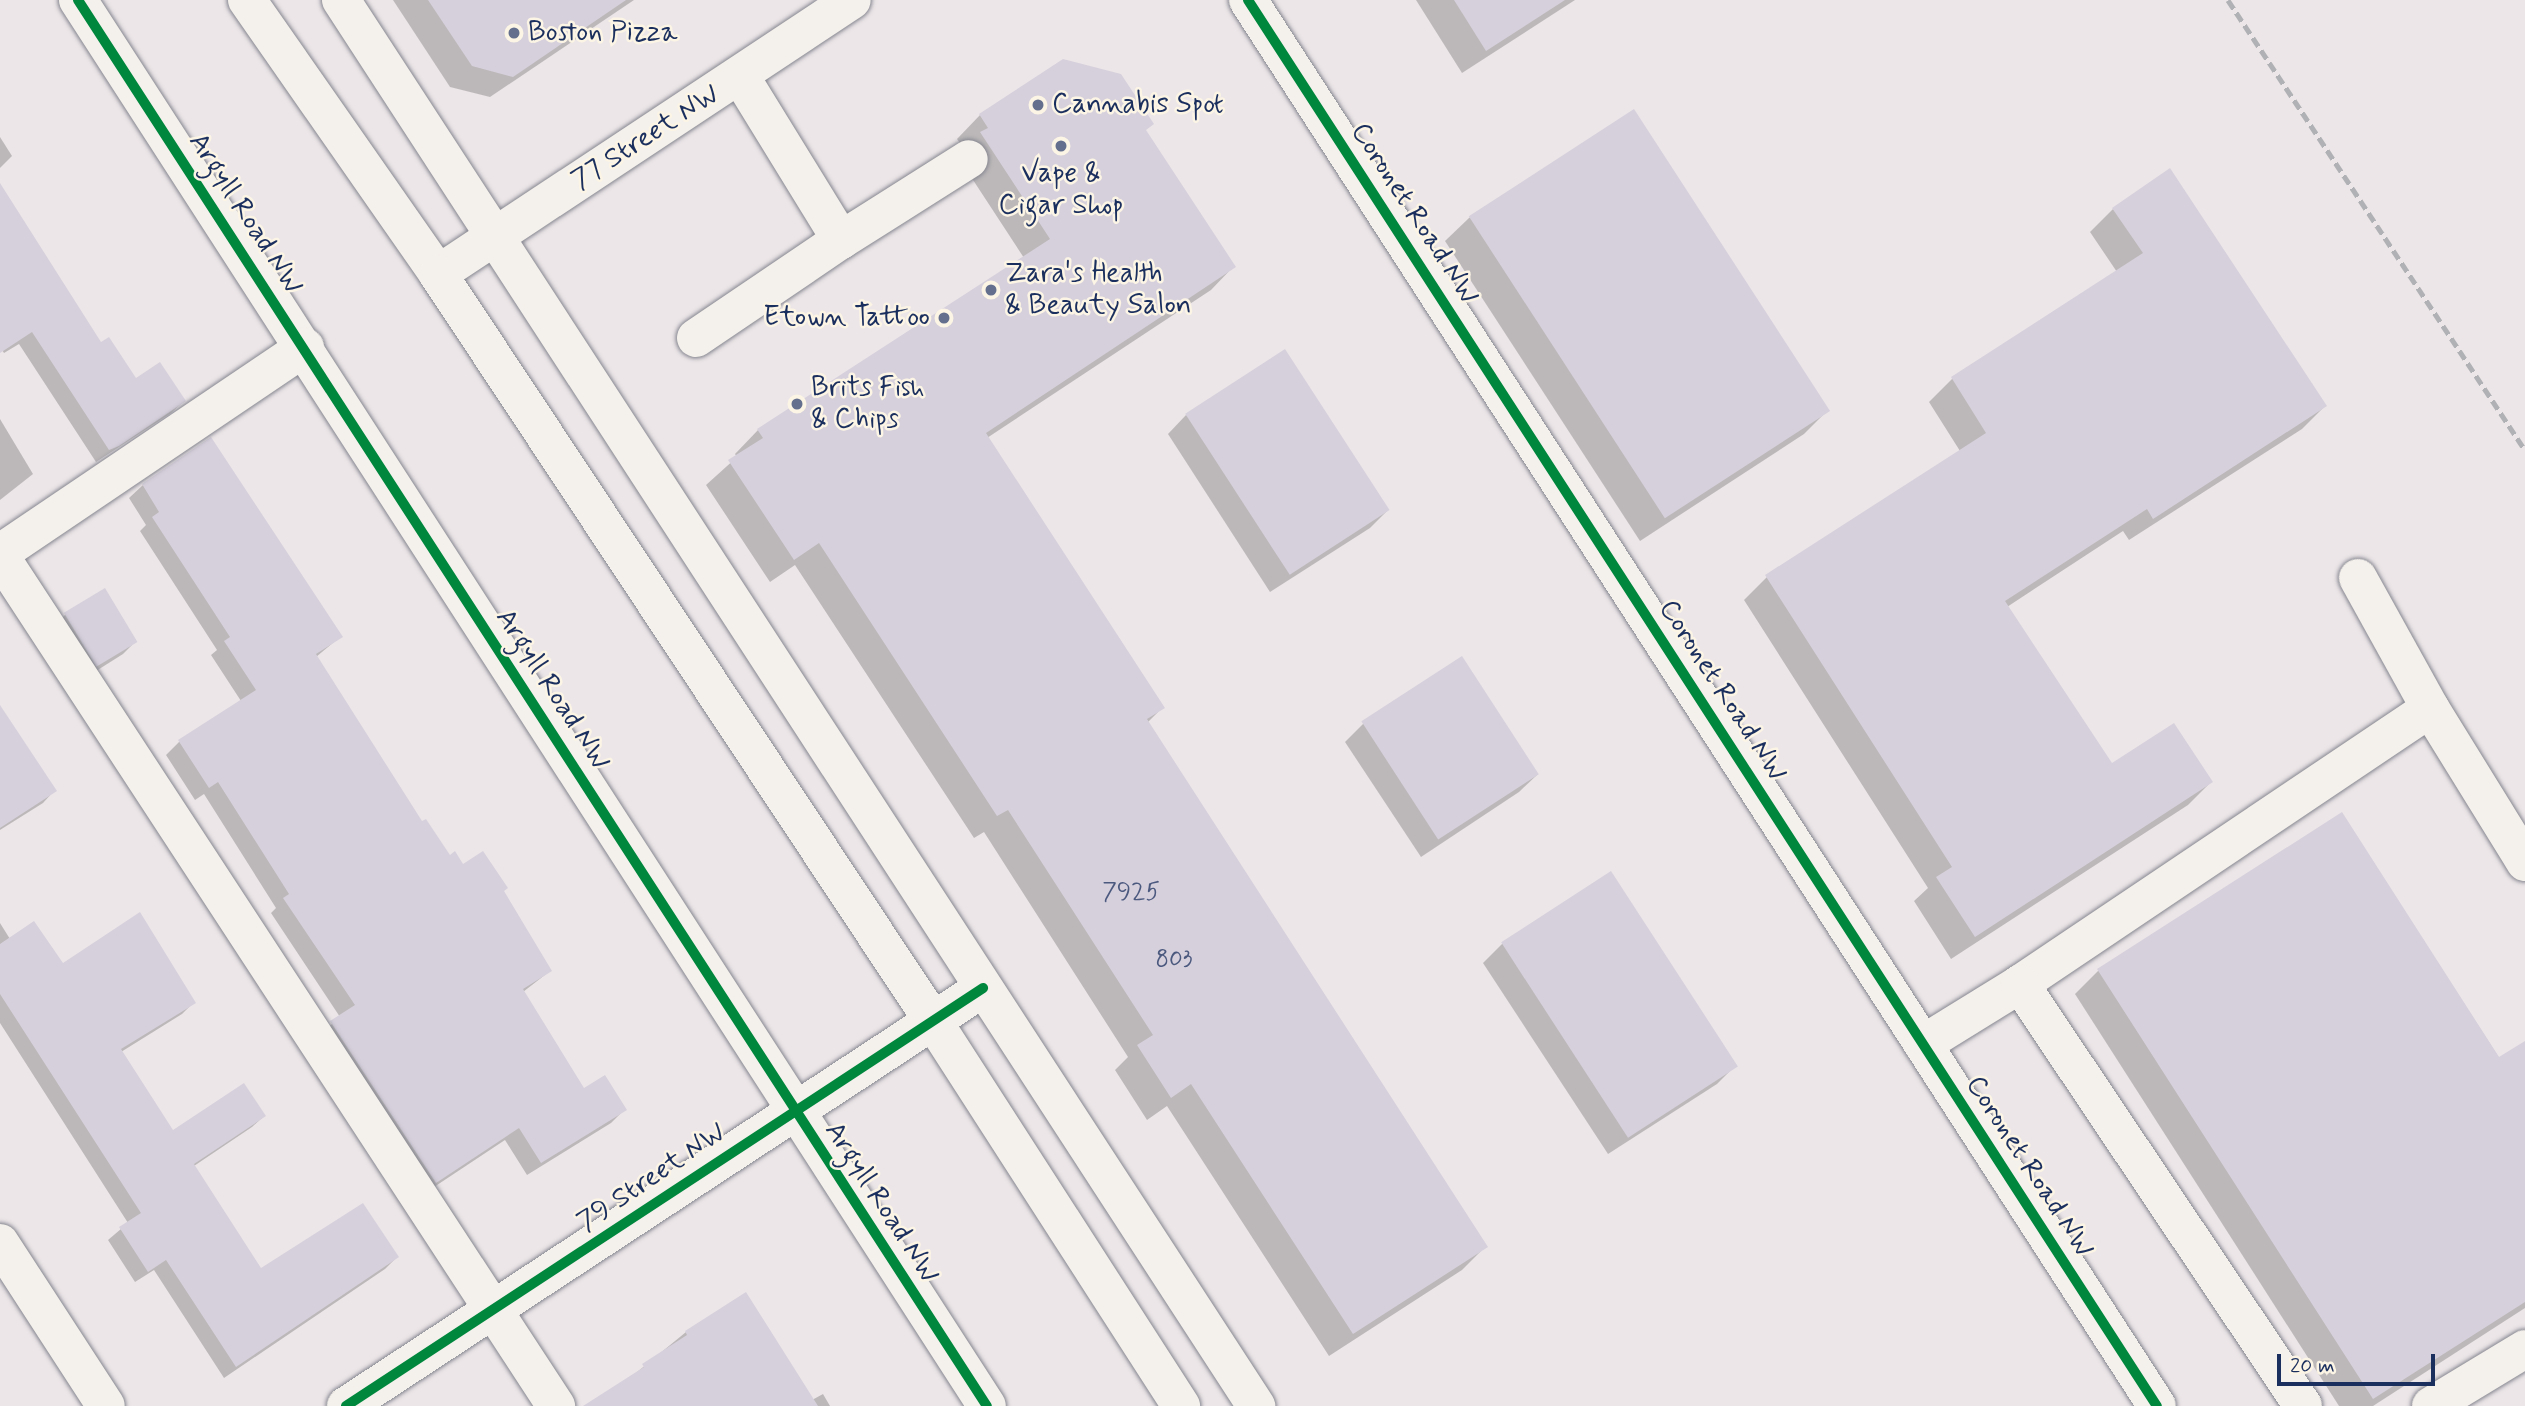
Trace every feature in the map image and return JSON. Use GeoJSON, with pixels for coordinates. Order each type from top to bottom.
{"type":"FeatureCollection","features":[{"type":"Feature","properties":{"kind":"street","name":"Argyll Road NW"},"geometry":{"type":"LineString","coordinates":[[78,0],[305,347],[794,1111],[987,1406]]}},
{"type":"Feature","properties":{"kind":"street"},"geometry":{"type":"LineString","coordinates":[[247,0],[438,274],[933,1021],[1181,1406]]}},
{"type":"Feature","properties":{"kind":"street"},"geometry":{"type":"LineString","coordinates":[[341,0],[1256,1406]]}},
{"type":"Feature","properties":{"kind":"street","name":"77 Street NW"},"geometry":{"type":"LineString","coordinates":[[438,274],[852,0]]}},
{"type":"Feature","properties":{"kind":"street","name":"Coronet Road NW"},"geometry":{"type":"LineString","coordinates":[[1248,0],[2157,1406]]}},
{"type":"Feature","properties":{"kind":"street"},"geometry":{"type":"LineString","coordinates":[[740,76],[841,240]]}},
{"type":"Feature","properties":{"kind":"street"},"geometry":{"type":"LineString","coordinates":[[696,338],[841,240],[969,159]]}},
{"type":"Feature","properties":{"kind":"street"},"geometry":{"type":"LineString","coordinates":[[305,347],[0,554],[556,1406]]}},
{"type":"Feature","properties":{"kind":"street"},"geometry":{"type":"LineString","coordinates":[[2358,578],[2430,708],[2525,862]]}},
{"type":"Feature","properties":{"kind":"street"},"geometry":{"type":"LineString","coordinates":[[1923,1044],[2020,984],[2430,708]]}},
{"type":"Feature","properties":{"kind":"street"},"geometry":{"type":"LineString","coordinates":[[2020,984],[2303,1406]]}},
{"type":"Feature","properties":{"kind":"street","name":"79 Street NW"},"geometry":{"type":"LineString","coordinates":[[346,1406],[984,988]]}},
{"type":"Feature","properties":{"kind":"street"},"geometry":{"type":"LineString","coordinates":[[0,1243],[106,1406]]}},
{"type":"Feature","properties":{"kind":"street"},"geometry":{"type":"LineString","coordinates":[[2431,1406],[2525,1349]]}},
{"type":"Feature","properties":{"kind":"building","name":"Boston Pizza"},"geometry":{"type":"Polygon","coordinates":[[[428,0],[626,0],[513,77],[472,66],[428,0]]]}},
{"type":"Feature","properties":{"kind":"building"},"geometry":{"type":"Polygon","coordinates":[[[1454,0],[1565,0],[1486,51],[1454,0]]]}},
{"type":"Feature","properties":{"kind":"building"},"geometry":{"type":"Polygon","coordinates":[[[1063,59],[1121,74],[1154,124],[1146,130],[1236,267],[986,433],[1165,708],[1147,719],[1488,1247],[1353,1334],[1191,1084],[1171,1098],[1137,1045],[1153,1035],[1008,810],[997,816],[819,543],[794,560],[728,460],[763,438],[757,429],[1050,239],[980,132],[988,128],[979,114],[1063,59]]]}},
{"type":"Feature","properties":{"kind":"building"},"geometry":{"type":"Polygon","coordinates":[[[1634,109],[1830,411],[1665,518],[1469,216],[1634,109]]]}},
{"type":"Feature","properties":{"kind":"building"},"geometry":{"type":"Polygon","coordinates":[[[2170,168],[2327,406],[2153,519],[2147,509],[2005,601],[2112,763],[2174,723],[2213,782],[1975,937],[1936,877],[1952,867],[1765,575],[1986,433],[1951,377],[2143,253],[2112,208],[2170,168]]]}},
{"type":"Feature","properties":{"kind":"building"},"geometry":{"type":"Polygon","coordinates":[[[0,183],[101,342],[109,337],[136,378],[160,362],[186,401],[119,446],[109,450],[32,332],[0,353],[0,183]]]}},
{"type":"Feature","properties":{"kind":"building"},"geometry":{"type":"Polygon","coordinates":[[[1285,349],[1390,510],[1290,575],[1185,414],[1285,349]]]}},
{"type":"Feature","properties":{"kind":"building"},"geometry":{"type":"Polygon","coordinates":[[[211,437],[343,637],[316,654],[422,821],[426,819],[450,855],[455,851],[463,864],[483,851],[508,888],[504,891],[552,971],[523,989],[584,1088],[605,1075],[627,1110],[541,1163],[519,1128],[436,1183],[330,1021],[355,1005],[283,898],[289,894],[218,782],[209,788],[178,740],[256,690],[224,641],[230,637],[152,517],[159,512],[142,484],[211,437]]]}},
{"type":"Feature","properties":{"kind":"building"},"geometry":{"type":"Polygon","coordinates":[[[105,588],[137,642],[96,667],[64,613],[105,588]]]}},
{"type":"Feature","properties":{"kind":"building"},"geometry":{"type":"Polygon","coordinates":[[[1462,656],[1539,774],[1438,840],[1361,721],[1462,656]]]}},
{"type":"Feature","properties":{"kind":"building"},"geometry":{"type":"Polygon","coordinates":[[[0,705],[57,791],[0,828],[0,705]]]}},
{"type":"Feature","properties":{"kind":"building"},"geometry":{"type":"Polygon","coordinates":[[[2342,812],[2499,1057],[2525,1041],[2525,1302],[2373,1399],[2097,969],[2342,812]]]}},
{"type":"Feature","properties":{"kind":"building"},"geometry":{"type":"Polygon","coordinates":[[[1611,871],[1738,1066],[1628,1138],[1501,942],[1611,871]]]}},
{"type":"Feature","properties":{"kind":"building"},"geometry":{"type":"Polygon","coordinates":[[[140,912],[196,1003],[121,1049],[173,1130],[244,1083],[266,1116],[194,1164],[261,1268],[363,1203],[399,1257],[236,1367],[166,1260],[148,1272],[119,1227],[141,1213],[0,994],[0,944],[34,921],[63,963],[140,912]]]}},
{"type":"Feature","properties":{"kind":"building"},"geometry":{"type":"Polygon","coordinates":[[[746,1292],[818,1406],[583,1406],[644,1367],[642,1364],[687,1335],[685,1331],[746,1292]]]}},
{"type":"Feature","properties":{"kind":"railway"},"geometry":{"type":"LineString","coordinates":[[2228,0],[2525,450]]}},
{"type":"Feature","properties":{"kind":"cycle path"},"geometry":{"type":"LineString","coordinates":[[78,0],[987,1406]]}},
{"type":"Feature","properties":{"kind":"cycle path"},"geometry":{"type":"LineString","coordinates":[[1248,0],[2157,1406]]}},
{"type":"Feature","properties":{"kind":"cycle path"},"geometry":{"type":"LineString","coordinates":[[346,1406],[983,988]]}},
{"type":"Feature","properties":{"kind":"place","name":"Boston Pizza"},"geometry":{"type":"Point","coordinates":[514,33]}},
{"type":"Feature","properties":{"kind":"place","name":"Cannabis Spot"},"geometry":{"type":"Point","coordinates":[1038,105]}},
{"type":"Feature","properties":{"kind":"place","name":"Vape & Cigar Shop"},"geometry":{"type":"Point","coordinates":[1061,146]}},
{"type":"Feature","properties":{"kind":"place","name":"Zara's Health & Beauty Salon"},"geometry":{"type":"Point","coordinates":[991,290]}},
{"type":"Feature","properties":{"kind":"place","name":"Etown Tattoo"},"geometry":{"type":"Point","coordinates":[944,318]}},
{"type":"Feature","properties":{"kind":"place","name":"Brits Fish & Chips"},"geometry":{"type":"Point","coordinates":[797,404]}}]}
